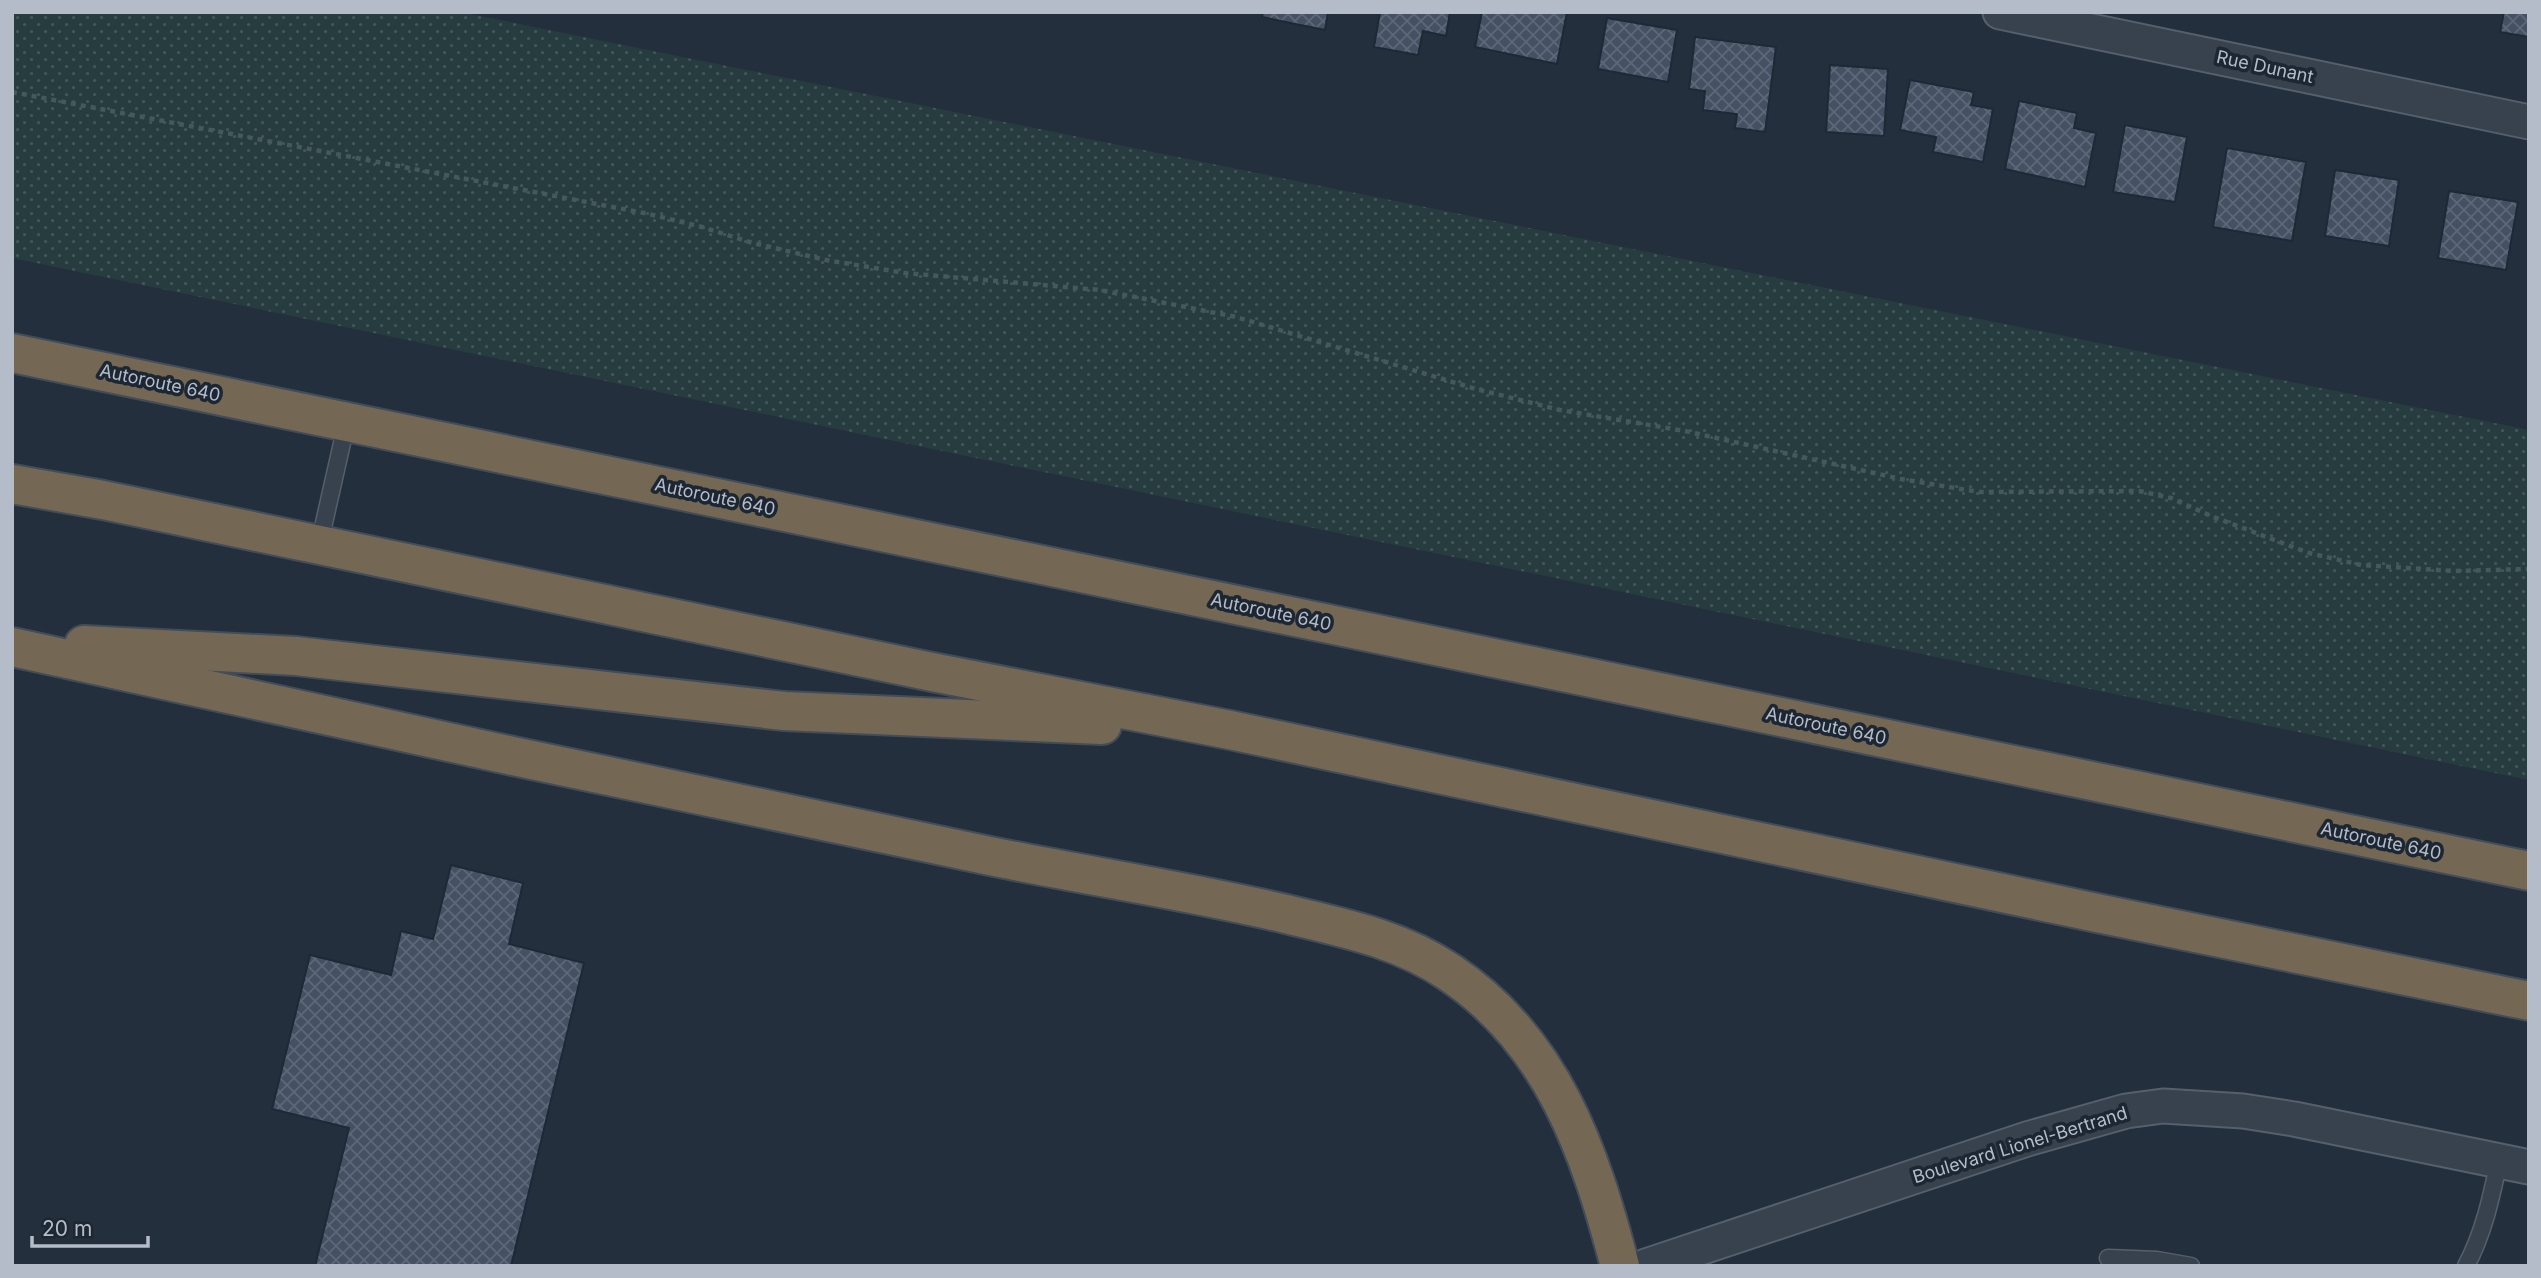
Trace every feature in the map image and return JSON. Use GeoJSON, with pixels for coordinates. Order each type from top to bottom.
{"type":"FeatureCollection","features":[{"type":"Feature","properties":{"kind":"highway","name":"Autoroute 640"},"geometry":{"type":"LineString","coordinates":[[12,354],[2529,871]]}},
{"type":"Feature","properties":{"kind":"highway"},"geometry":{"type":"LineString","coordinates":[[12,484],[103,500],[932,672],[1230,730],[2529,1001]]}},
{"type":"Feature","properties":{"kind":"highway"},"geometry":{"type":"LineString","coordinates":[[12,641],[296,656],[784,711],[1230,730]]}},
{"type":"Feature","properties":{"kind":"highway"},"geometry":{"type":"LineString","coordinates":[[12,647],[559,768],[993,857],[1250,906],[1356,930],[1387,940],[1428,959],[1476,992],[1503,1016],[1552,1080],[1589,1159],[1620,1266]]}},
{"type":"Feature","properties":{"kind":"street","name":"Rue Dunant"},"geometry":{"type":"LineString","coordinates":[[2000,12],[2529,122]]}},
{"type":"Feature","properties":{"kind":"street","name":"Boulevard Lionel-Bertrand"},"geometry":{"type":"LineString","coordinates":[[1646,1266],[2026,1139],[2126,1111],[2163,1106],[2219,1108],[2294,1119],[2514,1164]]}},
{"type":"Feature","properties":{"kind":"lane"},"geometry":{"type":"LineString","coordinates":[[318,545],[347,421]]}},
{"type":"Feature","properties":{"kind":"lane"},"geometry":{"type":"LineString","coordinates":[[2466,1266],[2514,1164]]}},
{"type":"Feature","properties":{"kind":"lane"},"geometry":{"type":"LineString","coordinates":[[2108,1258],[2157,1260],[2191,1266]]}},
{"type":"Feature","properties":{"kind":"path"},"geometry":{"type":"LineString","coordinates":[[12,92],[649,214],[826,260],[918,274],[1100,290],[1224,314],[1476,389],[1560,410],[1685,431],[1902,479],[1979,492],[2139,491],[2171,498],[2309,553],[2361,565],[2454,571],[2529,569]]}},
{"type":"Feature","properties":{"kind":"green space"},"geometry":{"type":"Polygon","coordinates":[[[12,12],[460,12],[2529,430],[2529,780],[12,258],[12,12]]]}},
{"type":"Feature","properties":{"kind":"building"},"geometry":{"type":"Polygon","coordinates":[[[1263,12],[1328,12],[1325,30],[1262,17],[1263,12]]]}},
{"type":"Feature","properties":{"kind":"building"},"geometry":{"type":"Polygon","coordinates":[[[1380,12],[1450,12],[1446,36],[1423,31],[1418,55],[1374,47],[1380,12]]]}},
{"type":"Feature","properties":{"kind":"building"},"geometry":{"type":"Polygon","coordinates":[[[1482,12],[1567,12],[1557,64],[1475,47],[1482,12]]]}},
{"type":"Feature","properties":{"kind":"building"},"geometry":{"type":"Polygon","coordinates":[[[2504,12],[2529,12],[2529,37],[2500,32],[2504,12]]]}},
{"type":"Feature","properties":{"kind":"building"},"geometry":{"type":"Polygon","coordinates":[[[1607,18],[1677,30],[1668,82],[1598,69],[1607,18]]]}},
{"type":"Feature","properties":{"kind":"building"},"geometry":{"type":"Polygon","coordinates":[[[1695,37],[1776,47],[1765,132],[1735,128],[1737,114],[1703,110],[1705,91],[1689,89],[1695,37]]]}},
{"type":"Feature","properties":{"kind":"building"},"geometry":{"type":"Polygon","coordinates":[[[1830,65],[1888,69],[1884,136],[1826,132],[1830,65]]]}},
{"type":"Feature","properties":{"kind":"building"},"geometry":{"type":"Polygon","coordinates":[[[1910,80],[1974,92],[1971,105],[1993,109],[1983,162],[1933,152],[1936,137],[1900,130],[1910,80]]]}},
{"type":"Feature","properties":{"kind":"building"},"geometry":{"type":"Polygon","coordinates":[[[2019,101],[2077,113],[2074,128],[2096,133],[2085,187],[2005,169],[2019,101]]]}},
{"type":"Feature","properties":{"kind":"building"},"geometry":{"type":"Polygon","coordinates":[[[2125,125],[2187,137],[2175,202],[2113,192],[2125,125]]]}},
{"type":"Feature","properties":{"kind":"building"},"geometry":{"type":"Polygon","coordinates":[[[2227,148],[2306,162],[2292,241],[2213,227],[2227,148]]]}},
{"type":"Feature","properties":{"kind":"building"},"geometry":{"type":"Polygon","coordinates":[[[2335,170],[2399,180],[2389,246],[2325,236],[2335,170]]]}},
{"type":"Feature","properties":{"kind":"building"},"geometry":{"type":"Polygon","coordinates":[[[2449,191],[2518,202],[2506,270],[2438,258],[2449,191]]]}},
{"type":"Feature","properties":{"kind":"building"},"geometry":{"type":"Polygon","coordinates":[[[451,865],[523,883],[509,944],[584,963],[511,1266],[315,1266],[349,1128],[272,1109],[310,955],[391,975],[401,931],[433,939],[451,865]]]}}]}
